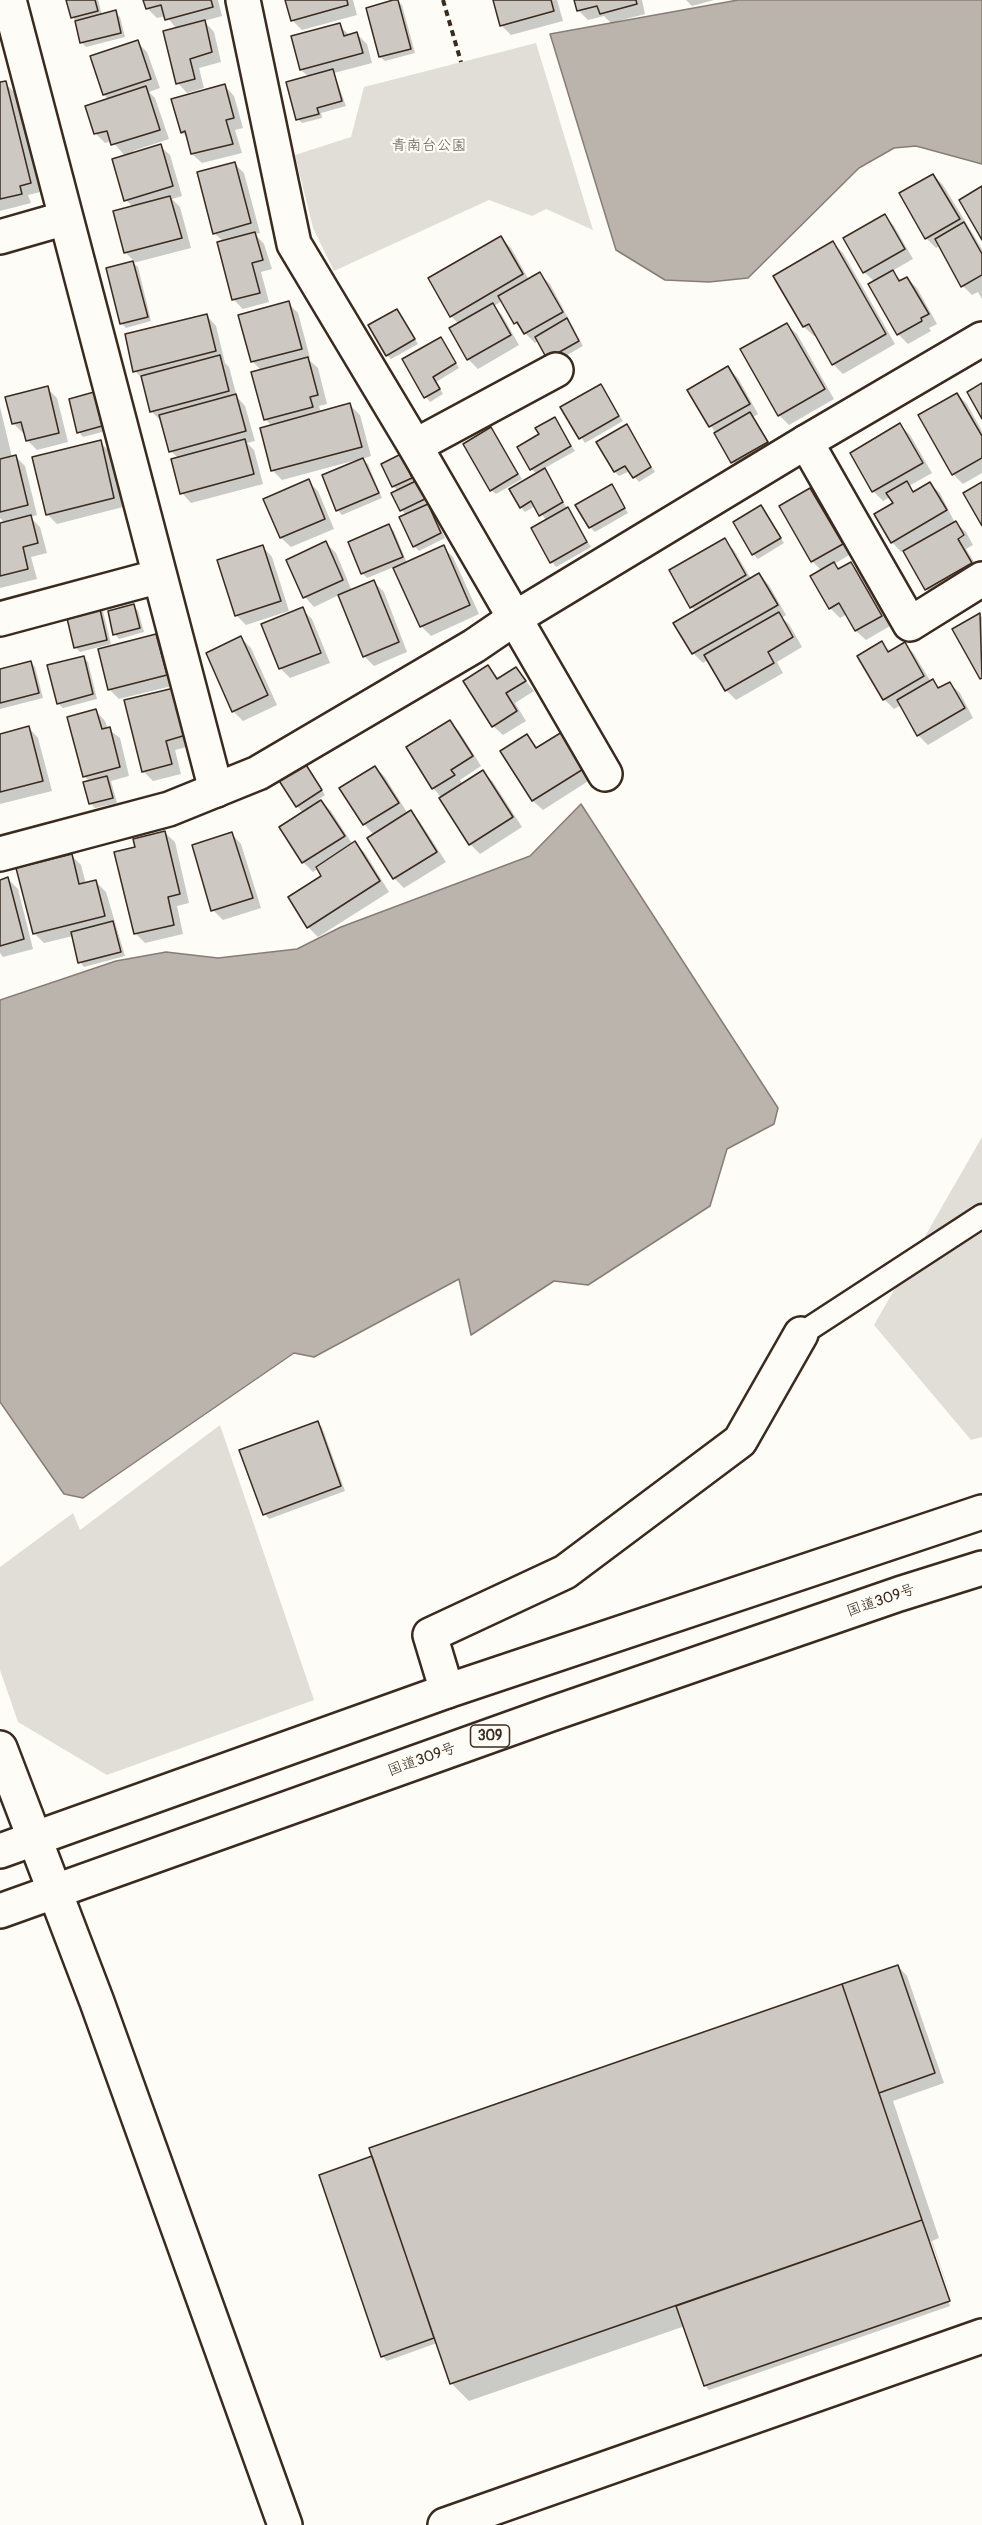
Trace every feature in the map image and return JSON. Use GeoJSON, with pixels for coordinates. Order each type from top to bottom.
{"type":"FeatureCollection","features":[{"type":"Feature","properties":{"kind":"main road"},"geometry":{"type":"LineString","coordinates":[[9,0],[216,790]]}},
{"type":"Feature","properties":{"kind":"main road"},"geometry":{"type":"LineString","coordinates":[[243,0],[294,244],[415,446],[605,774]]}},
{"type":"Feature","properties":{"kind":"main road"},"geometry":{"type":"LineString","coordinates":[[0,237],[66,218]]}},
{"type":"Feature","properties":{"kind":"main road"},"geometry":{"type":"LineString","coordinates":[[0,854],[169,809],[258,773],[474,646],[515,618],[806,442],[982,339]]}},
{"type":"Feature","properties":{"kind":"main road"},"geometry":{"type":"LineString","coordinates":[[415,446],[556,370]]}},
{"type":"Feature","properties":{"kind":"main road"},"geometry":{"type":"LineString","coordinates":[[806,442],[910,624],[982,579]]}},
{"type":"Feature","properties":{"kind":"main road"},"geometry":{"type":"LineString","coordinates":[[0,619],[160,576]]}},
{"type":"Feature","properties":{"kind":"main road"},"geometry":{"type":"LineString","coordinates":[[447,1691],[430,1635],[565,1572],[740,1441],[801,1334]]}},
{"type":"Feature","properties":{"kind":"main road"},"geometry":{"type":"LineString","coordinates":[[0,1851],[447,1691],[982,1512]]}},
{"type":"Feature","properties":{"kind":"main road","name":"国道309号"},"geometry":{"type":"LineString","coordinates":[[0,1911],[562,1710],[899,1594],[982,1568]]}},
{"type":"Feature","properties":{"kind":"main road"},"geometry":{"type":"LineString","coordinates":[[0,1748],[55,1892],[285,2525]]}},
{"type":"Feature","properties":{"kind":"main road"},"geometry":{"type":"LineString","coordinates":[[445,2525],[982,2336]]}},
{"type":"Feature","properties":{"kind":"lane"},"geometry":{"type":"LineString","coordinates":[[801,1334],[982,1216]]}},
{"type":"Feature","properties":{"kind":"path"},"geometry":{"type":"LineString","coordinates":[[443,0],[461,62]]}},
{"type":"Feature","properties":{"kind":"green space","name":"青南台公園"},"geometry":{"type":"Polygon","coordinates":[[[536,43],[593,230],[546,209],[532,216],[489,200],[334,271],[313,228],[295,155],[351,137],[364,87],[536,43]]]}},
{"type":"Feature","properties":{"kind":"green space"},"geometry":{"type":"Polygon","coordinates":[[[982,1137],[982,1437],[971,1440],[874,1325],[982,1137]]]}},
{"type":"Feature","properties":{"kind":"green space"},"geometry":{"type":"Polygon","coordinates":[[[220,1425],[314,1700],[107,1775],[18,1722],[0,1670],[0,1567],[73,1513],[80,1530],[220,1425]]]}},
{"type":"Feature","properties":{"kind":"shaded area"},"geometry":{"type":"Polygon","coordinates":[[[738,0],[982,0],[982,164],[916,146],[894,148],[859,168],[748,278],[709,282],[665,280],[616,250],[550,34],[738,0]]]}},
{"type":"Feature","properties":{"kind":"shaded area"},"geometry":{"type":"Polygon","coordinates":[[[581,804],[778,1108],[774,1124],[727,1149],[710,1206],[588,1285],[554,1281],[471,1335],[459,1279],[314,1357],[294,1353],[83,1498],[64,1494],[0,1402],[0,1000],[116,961],[166,952],[218,958],[297,949],[341,927],[530,856],[581,804]]]}},
{"type":"Feature","properties":{"kind":"building"},"geometry":{"type":"Polygon","coordinates":[[[66,0],[95,0],[98,11],[71,18],[66,0]]]}},
{"type":"Feature","properties":{"kind":"building"},"geometry":{"type":"Polygon","coordinates":[[[143,0],[211,0],[213,7],[165,20],[161,5],[146,9],[143,0]]]}},
{"type":"Feature","properties":{"kind":"building"},"geometry":{"type":"Polygon","coordinates":[[[285,0],[347,0],[348,5],[291,21],[285,0]]]}},
{"type":"Feature","properties":{"kind":"building"},"geometry":{"type":"Polygon","coordinates":[[[398,0],[411,49],[379,57],[366,8],[398,0]]]}},
{"type":"Feature","properties":{"kind":"building"},"geometry":{"type":"Polygon","coordinates":[[[493,0],[551,0],[554,11],[500,26],[493,0]]]}},
{"type":"Feature","properties":{"kind":"building"},"geometry":{"type":"Polygon","coordinates":[[[574,0],[636,0],[637,4],[600,14],[597,6],[577,11],[574,0]]]}},
{"type":"Feature","properties":{"kind":"building"},"geometry":{"type":"Polygon","coordinates":[[[116,10],[121,33],[80,43],[75,21],[116,10]]]}},
{"type":"Feature","properties":{"kind":"building"},"geometry":{"type":"Polygon","coordinates":[[[205,20],[212,52],[190,59],[195,79],[176,84],[163,31],[205,20]]]}},
{"type":"Feature","properties":{"kind":"building"},"geometry":{"type":"Polygon","coordinates":[[[340,23],[344,36],[357,32],[363,53],[300,70],[291,36],[340,23]]]}},
{"type":"Feature","properties":{"kind":"building"},"geometry":{"type":"Polygon","coordinates":[[[138,40],[151,79],[103,95],[90,56],[138,40]]]}},
{"type":"Feature","properties":{"kind":"building"},"geometry":{"type":"Polygon","coordinates":[[[333,69],[342,101],[317,108],[319,114],[296,120],[286,82],[333,69]]]}},
{"type":"Feature","properties":{"kind":"building"},"geometry":{"type":"Polygon","coordinates":[[[6,81],[31,183],[20,186],[22,194],[0,199],[0,82],[6,81]]]}},
{"type":"Feature","properties":{"kind":"building"},"geometry":{"type":"Polygon","coordinates":[[[225,84],[234,118],[226,120],[233,144],[191,154],[185,131],[181,133],[171,99],[225,84]]]}},
{"type":"Feature","properties":{"kind":"building"},"geometry":{"type":"Polygon","coordinates":[[[146,86],[160,130],[111,145],[107,131],[94,134],[85,106],[146,86]]]}},
{"type":"Feature","properties":{"kind":"building"},"geometry":{"type":"Polygon","coordinates":[[[161,144],[173,186],[124,201],[112,159],[161,144]]]}},
{"type":"Feature","properties":{"kind":"building"},"geometry":{"type":"Polygon","coordinates":[[[235,162],[251,223],[213,234],[197,172],[235,162]]]}},
{"type":"Feature","properties":{"kind":"building"},"geometry":{"type":"Polygon","coordinates":[[[933,174],[960,219],[925,239],[899,193],[933,174]]]}},
{"type":"Feature","properties":{"kind":"building"},"geometry":{"type":"Polygon","coordinates":[[[982,186],[982,240],[959,200],[982,186]]]}},
{"type":"Feature","properties":{"kind":"building"},"geometry":{"type":"Polygon","coordinates":[[[170,196],[182,238],[124,253],[113,211],[170,196]]]}},
{"type":"Feature","properties":{"kind":"building"},"geometry":{"type":"Polygon","coordinates":[[[885,214],[905,249],[863,273],[843,238],[885,214]]]}},
{"type":"Feature","properties":{"kind":"building"},"geometry":{"type":"Polygon","coordinates":[[[964,222],[982,254],[982,275],[961,287],[935,239],[964,222]]]}},
{"type":"Feature","properties":{"kind":"building"},"geometry":{"type":"Polygon","coordinates":[[[255,232],[263,260],[252,263],[260,293],[232,300],[217,242],[255,232]]]}},
{"type":"Feature","properties":{"kind":"building"},"geometry":{"type":"Polygon","coordinates":[[[501,236],[523,274],[450,317],[428,278],[501,236]]]}},
{"type":"Feature","properties":{"kind":"building"},"geometry":{"type":"Polygon","coordinates":[[[833,241],[886,334],[832,365],[809,324],[803,327],[773,276],[833,241]]]}},
{"type":"Feature","properties":{"kind":"building"},"geometry":{"type":"Polygon","coordinates":[[[133,261],[148,317],[120,324],[106,268],[133,261]]]}},
{"type":"Feature","properties":{"kind":"building"},"geometry":{"type":"Polygon","coordinates":[[[893,270],[899,281],[907,277],[929,314],[921,318],[922,321],[897,335],[868,284],[893,270]]]}},
{"type":"Feature","properties":{"kind":"building"},"geometry":{"type":"Polygon","coordinates":[[[540,272],[563,312],[524,334],[517,322],[514,324],[498,296],[540,272]]]}},
{"type":"Feature","properties":{"kind":"building"},"geometry":{"type":"Polygon","coordinates":[[[289,301],[302,349],[251,362],[238,315],[289,301]]]}},
{"type":"Feature","properties":{"kind":"building"},"geometry":{"type":"Polygon","coordinates":[[[493,303],[511,335],[467,360],[449,328],[493,303]]]}},
{"type":"Feature","properties":{"kind":"building"},"geometry":{"type":"Polygon","coordinates":[[[397,309],[415,339],[386,356],[368,325],[397,309]]]}},
{"type":"Feature","properties":{"kind":"building"},"geometry":{"type":"Polygon","coordinates":[[[207,314],[216,351],[133,372],[125,334],[207,314]]]}},
{"type":"Feature","properties":{"kind":"building"},"geometry":{"type":"Polygon","coordinates":[[[567,318],[579,341],[547,359],[535,337],[567,318]]]}},
{"type":"Feature","properties":{"kind":"building"},"geometry":{"type":"Polygon","coordinates":[[[787,323],[825,389],[778,416],[740,349],[787,323]]]}},
{"type":"Feature","properties":{"kind":"building"},"geometry":{"type":"Polygon","coordinates":[[[441,337],[456,363],[433,377],[440,389],[424,398],[402,359],[441,337]]]}},
{"type":"Feature","properties":{"kind":"building"},"geometry":{"type":"Polygon","coordinates":[[[220,355],[229,391],[150,412],[141,376],[220,355]]]}},
{"type":"Feature","properties":{"kind":"building"},"geometry":{"type":"Polygon","coordinates":[[[308,357],[318,395],[310,397],[313,407],[264,420],[251,372],[308,357]]]}},
{"type":"Feature","properties":{"kind":"building"},"geometry":{"type":"Polygon","coordinates":[[[728,366],[750,404],[709,427],[687,390],[728,366]]]}},
{"type":"Feature","properties":{"kind":"building"},"geometry":{"type":"Polygon","coordinates":[[[982,383],[982,419],[967,392],[982,383]]]}},
{"type":"Feature","properties":{"kind":"building"},"geometry":{"type":"Polygon","coordinates":[[[601,384],[619,416],[579,439],[560,407],[601,384]]]}},
{"type":"Feature","properties":{"kind":"building"},"geometry":{"type":"Polygon","coordinates":[[[48,386],[59,433],[26,441],[21,422],[12,424],[5,397],[48,386]]]}},
{"type":"Feature","properties":{"kind":"building"},"geometry":{"type":"Polygon","coordinates":[[[94,392],[102,426],[77,433],[69,399],[94,392]]]}},
{"type":"Feature","properties":{"kind":"building"},"geometry":{"type":"Polygon","coordinates":[[[957,393],[982,436],[982,458],[952,475],[918,415],[957,393]]]}},
{"type":"Feature","properties":{"kind":"building"},"geometry":{"type":"Polygon","coordinates":[[[236,394],[246,431],[169,452],[159,415],[236,394]]]}},
{"type":"Feature","properties":{"kind":"building"},"geometry":{"type":"Polygon","coordinates":[[[350,403],[362,447],[271,471],[260,428],[350,403]]]}},
{"type":"Feature","properties":{"kind":"building"},"geometry":{"type":"Polygon","coordinates":[[[750,412],[768,442],[731,463],[714,433],[750,412]]]}},
{"type":"Feature","properties":{"kind":"building"},"geometry":{"type":"Polygon","coordinates":[[[555,417],[571,446],[530,470],[517,447],[539,434],[535,428],[555,417]]]}},
{"type":"Feature","properties":{"kind":"building"},"geometry":{"type":"Polygon","coordinates":[[[900,423],[923,463],[872,492],[850,453],[900,423]]]}},
{"type":"Feature","properties":{"kind":"building"},"geometry":{"type":"Polygon","coordinates":[[[627,424],[651,467],[633,478],[625,466],[614,472],[596,442],[627,424]]]}},
{"type":"Feature","properties":{"kind":"building"},"geometry":{"type":"Polygon","coordinates":[[[491,427],[518,474],[490,491],[463,444],[491,427]]]}},
{"type":"Feature","properties":{"kind":"building"},"geometry":{"type":"Polygon","coordinates":[[[245,439],[254,474],[180,494],[171,459],[245,439]]]}},
{"type":"Feature","properties":{"kind":"building"},"geometry":{"type":"Polygon","coordinates":[[[101,440],[114,498],[46,515],[32,457],[101,440]]]}},
{"type":"Feature","properties":{"kind":"building"},"geometry":{"type":"Polygon","coordinates":[[[401,454],[412,478],[392,487],[381,464],[401,454]]]}},
{"type":"Feature","properties":{"kind":"building"},"geometry":{"type":"Polygon","coordinates":[[[16,455],[28,505],[0,512],[0,459],[16,455]]]}},
{"type":"Feature","properties":{"kind":"building"},"geometry":{"type":"Polygon","coordinates":[[[363,458],[379,493],[336,511],[322,475],[363,458]]]}},
{"type":"Feature","properties":{"kind":"building"},"geometry":{"type":"Polygon","coordinates":[[[545,468],[563,502],[539,516],[531,501],[520,508],[509,489],[545,468]]]}},
{"type":"Feature","properties":{"kind":"building"},"geometry":{"type":"Polygon","coordinates":[[[309,479],[325,519],[280,538],[263,499],[309,479]]]}},
{"type":"Feature","properties":{"kind":"building"},"geometry":{"type":"Polygon","coordinates":[[[418,480],[427,498],[400,511],[391,493],[418,480]]]}},
{"type":"Feature","properties":{"kind":"building"},"geometry":{"type":"Polygon","coordinates":[[[907,481],[913,492],[930,482],[947,510],[891,543],[874,514],[893,503],[886,493],[907,481]]]}},
{"type":"Feature","properties":{"kind":"building"},"geometry":{"type":"Polygon","coordinates":[[[982,482],[982,526],[963,493],[982,482]]]}},
{"type":"Feature","properties":{"kind":"building"},"geometry":{"type":"Polygon","coordinates":[[[612,484],[625,508],[589,528],[575,505],[612,484]]]}},
{"type":"Feature","properties":{"kind":"building"},"geometry":{"type":"Polygon","coordinates":[[[810,488],[843,544],[811,562],[779,506],[810,488]]]}},
{"type":"Feature","properties":{"kind":"building"},"geometry":{"type":"Polygon","coordinates":[[[428,504],[441,533],[413,547],[399,517],[428,504]]]}},
{"type":"Feature","properties":{"kind":"building"},"geometry":{"type":"Polygon","coordinates":[[[761,505],[781,538],[752,555],[733,522],[761,505]]]}},
{"type":"Feature","properties":{"kind":"building"},"geometry":{"type":"Polygon","coordinates":[[[568,507],[587,542],[550,563],[531,528],[568,507]]]}},
{"type":"Feature","properties":{"kind":"building"},"geometry":{"type":"Polygon","coordinates":[[[31,515],[38,543],[23,547],[28,569],[0,576],[0,523],[31,515]]]}},
{"type":"Feature","properties":{"kind":"building"},"geometry":{"type":"Polygon","coordinates":[[[956,521],[964,535],[958,539],[972,563],[925,590],[903,551],[956,521]]]}},
{"type":"Feature","properties":{"kind":"building"},"geometry":{"type":"Polygon","coordinates":[[[389,524],[403,557],[361,574],[348,542],[389,524]]]}},
{"type":"Feature","properties":{"kind":"building"},"geometry":{"type":"Polygon","coordinates":[[[725,538],[746,575],[690,608],[669,570],[725,538]]]}},
{"type":"Feature","properties":{"kind":"building"},"geometry":{"type":"Polygon","coordinates":[[[326,541],[343,580],[303,598],[286,560],[326,541]]]}},
{"type":"Feature","properties":{"kind":"building"},"geometry":{"type":"Polygon","coordinates":[[[263,545],[281,601],[235,616],[217,560],[263,545]]]}},
{"type":"Feature","properties":{"kind":"building"},"geometry":{"type":"Polygon","coordinates":[[[444,545],[470,605],[420,627],[393,568],[444,545]]]}},
{"type":"Feature","properties":{"kind":"building"},"geometry":{"type":"Polygon","coordinates":[[[834,562],[838,569],[851,562],[882,616],[855,631],[839,603],[829,609],[810,576],[834,562]]]}},
{"type":"Feature","properties":{"kind":"building"},"geometry":{"type":"Polygon","coordinates":[[[759,573],[778,605],[692,654],[673,623],[759,573]]]}},
{"type":"Feature","properties":{"kind":"building"},"geometry":{"type":"Polygon","coordinates":[[[374,580],[399,642],[363,657],[338,595],[374,580]]]}},
{"type":"Feature","properties":{"kind":"building"},"geometry":{"type":"Polygon","coordinates":[[[134,604],[140,628],[113,635],[108,611],[134,604]]]}},
{"type":"Feature","properties":{"kind":"building"},"geometry":{"type":"Polygon","coordinates":[[[99,605],[107,640],[74,648],[66,614],[99,605]]]}},
{"type":"Feature","properties":{"kind":"building"},"geometry":{"type":"Polygon","coordinates":[[[303,607],[321,653],[279,669],[261,624],[303,607]]]}},
{"type":"Feature","properties":{"kind":"building"},"geometry":{"type":"Polygon","coordinates":[[[779,612],[793,637],[768,652],[774,663],[725,691],[704,655],[779,612]]]}},
{"type":"Feature","properties":{"kind":"building"},"geometry":{"type":"Polygon","coordinates":[[[980,613],[982,678],[980,679],[952,629],[980,613]]]}},
{"type":"Feature","properties":{"kind":"building"},"geometry":{"type":"Polygon","coordinates":[[[156,634],[167,675],[108,690],[98,649],[156,634]]]}},
{"type":"Feature","properties":{"kind":"building"},"geometry":{"type":"Polygon","coordinates":[[[241,636],[268,695],[232,712],[206,653],[241,636]]]}},
{"type":"Feature","properties":{"kind":"building"},"geometry":{"type":"Polygon","coordinates":[[[882,641],[888,652],[905,642],[924,676],[883,700],[857,656],[882,641]]]}},
{"type":"Feature","properties":{"kind":"building"},"geometry":{"type":"Polygon","coordinates":[[[84,656],[93,694],[57,704],[47,665],[84,656]]]}},
{"type":"Feature","properties":{"kind":"building"},"geometry":{"type":"Polygon","coordinates":[[[31,661],[39,693],[0,703],[0,669],[31,661]]]}},
{"type":"Feature","properties":{"kind":"building"},"geometry":{"type":"Polygon","coordinates":[[[488,665],[497,679],[516,667],[526,681],[506,693],[517,711],[492,727],[463,681],[488,665]]]}},
{"type":"Feature","properties":{"kind":"building"},"geometry":{"type":"Polygon","coordinates":[[[933,679],[938,688],[950,682],[965,708],[917,736],[897,700],[933,679]]]}},
{"type":"Feature","properties":{"kind":"building"},"geometry":{"type":"Polygon","coordinates":[[[174,688],[186,735],[166,741],[172,764],[142,772],[124,700],[174,688]]]}},
{"type":"Feature","properties":{"kind":"building"},"geometry":{"type":"Polygon","coordinates":[[[96,709],[102,729],[110,727],[120,767],[83,777],[67,717],[96,709]]]}},
{"type":"Feature","properties":{"kind":"building"},"geometry":{"type":"Polygon","coordinates":[[[450,720],[473,756],[451,770],[455,775],[432,789],[406,747],[450,720]]]}},
{"type":"Feature","properties":{"kind":"building"},"geometry":{"type":"Polygon","coordinates":[[[29,726],[43,781],[0,792],[0,734],[29,726]]]}},
{"type":"Feature","properties":{"kind":"building"},"geometry":{"type":"Polygon","coordinates":[[[562,732],[585,768],[532,801],[500,751],[527,734],[536,748],[562,732]]]}},
{"type":"Feature","properties":{"kind":"building"},"geometry":{"type":"Polygon","coordinates":[[[303,760],[322,790],[296,807],[276,776],[303,760]]]}},
{"type":"Feature","properties":{"kind":"building"},"geometry":{"type":"Polygon","coordinates":[[[375,766],[399,803],[363,825],[339,788],[375,766]]]}},
{"type":"Feature","properties":{"kind":"building"},"geometry":{"type":"Polygon","coordinates":[[[483,770],[513,817],[469,845],[439,798],[483,770]]]}},
{"type":"Feature","properties":{"kind":"building"},"geometry":{"type":"Polygon","coordinates":[[[107,776],[113,798],[89,804],[83,782],[107,776]]]}},
{"type":"Feature","properties":{"kind":"building"},"geometry":{"type":"Polygon","coordinates":[[[321,800],[345,836],[302,863],[279,827],[321,800]]]}},
{"type":"Feature","properties":{"kind":"building"},"geometry":{"type":"Polygon","coordinates":[[[411,810],[437,852],[393,879],[367,838],[411,810]]]}},
{"type":"Feature","properties":{"kind":"building"},"geometry":{"type":"Polygon","coordinates":[[[165,831],[180,894],[168,897],[174,925],[134,934],[114,852],[135,847],[133,839],[165,831]]]}},
{"type":"Feature","properties":{"kind":"building"},"geometry":{"type":"Polygon","coordinates":[[[232,832],[253,898],[211,911],[192,845],[232,832]]]}},
{"type":"Feature","properties":{"kind":"building"},"geometry":{"type":"Polygon","coordinates":[[[355,841],[380,881],[307,928],[288,897],[321,876],[316,867],[355,841]]]}},
{"type":"Feature","properties":{"kind":"building"},"geometry":{"type":"Polygon","coordinates":[[[72,854],[79,884],[96,880],[105,916],[33,934],[16,868],[72,854]]]}},
{"type":"Feature","properties":{"kind":"building"},"geometry":{"type":"Polygon","coordinates":[[[8,877],[24,939],[0,946],[0,880],[8,877]]]}},
{"type":"Feature","properties":{"kind":"building"},"geometry":{"type":"Polygon","coordinates":[[[113,921],[121,952],[78,963],[71,932],[113,921]]]}},
{"type":"Feature","properties":{"kind":"building"},"geometry":{"type":"Polygon","coordinates":[[[318,1421],[341,1486],[263,1515],[239,1450],[318,1421]]]}},
{"type":"Feature","properties":{"kind":"building"},"geometry":{"type":"Polygon","coordinates":[[[898,1965],[935,2073],[879,2093],[842,1984],[898,1965]]]}},
{"type":"Feature","properties":{"kind":"building"},"geometry":{"type":"Polygon","coordinates":[[[842,1984],[922,2220],[450,2384],[369,2148],[842,1984]]]}},
{"type":"Feature","properties":{"kind":"building"},"geometry":{"type":"Polygon","coordinates":[[[372,2156],[434,2338],[381,2357],[319,2175],[372,2156]]]}},
{"type":"Feature","properties":{"kind":"building"},"geometry":{"type":"Polygon","coordinates":[[[922,2220],[950,2301],[704,2386],[676,2306],[922,2220]]]}}]}
